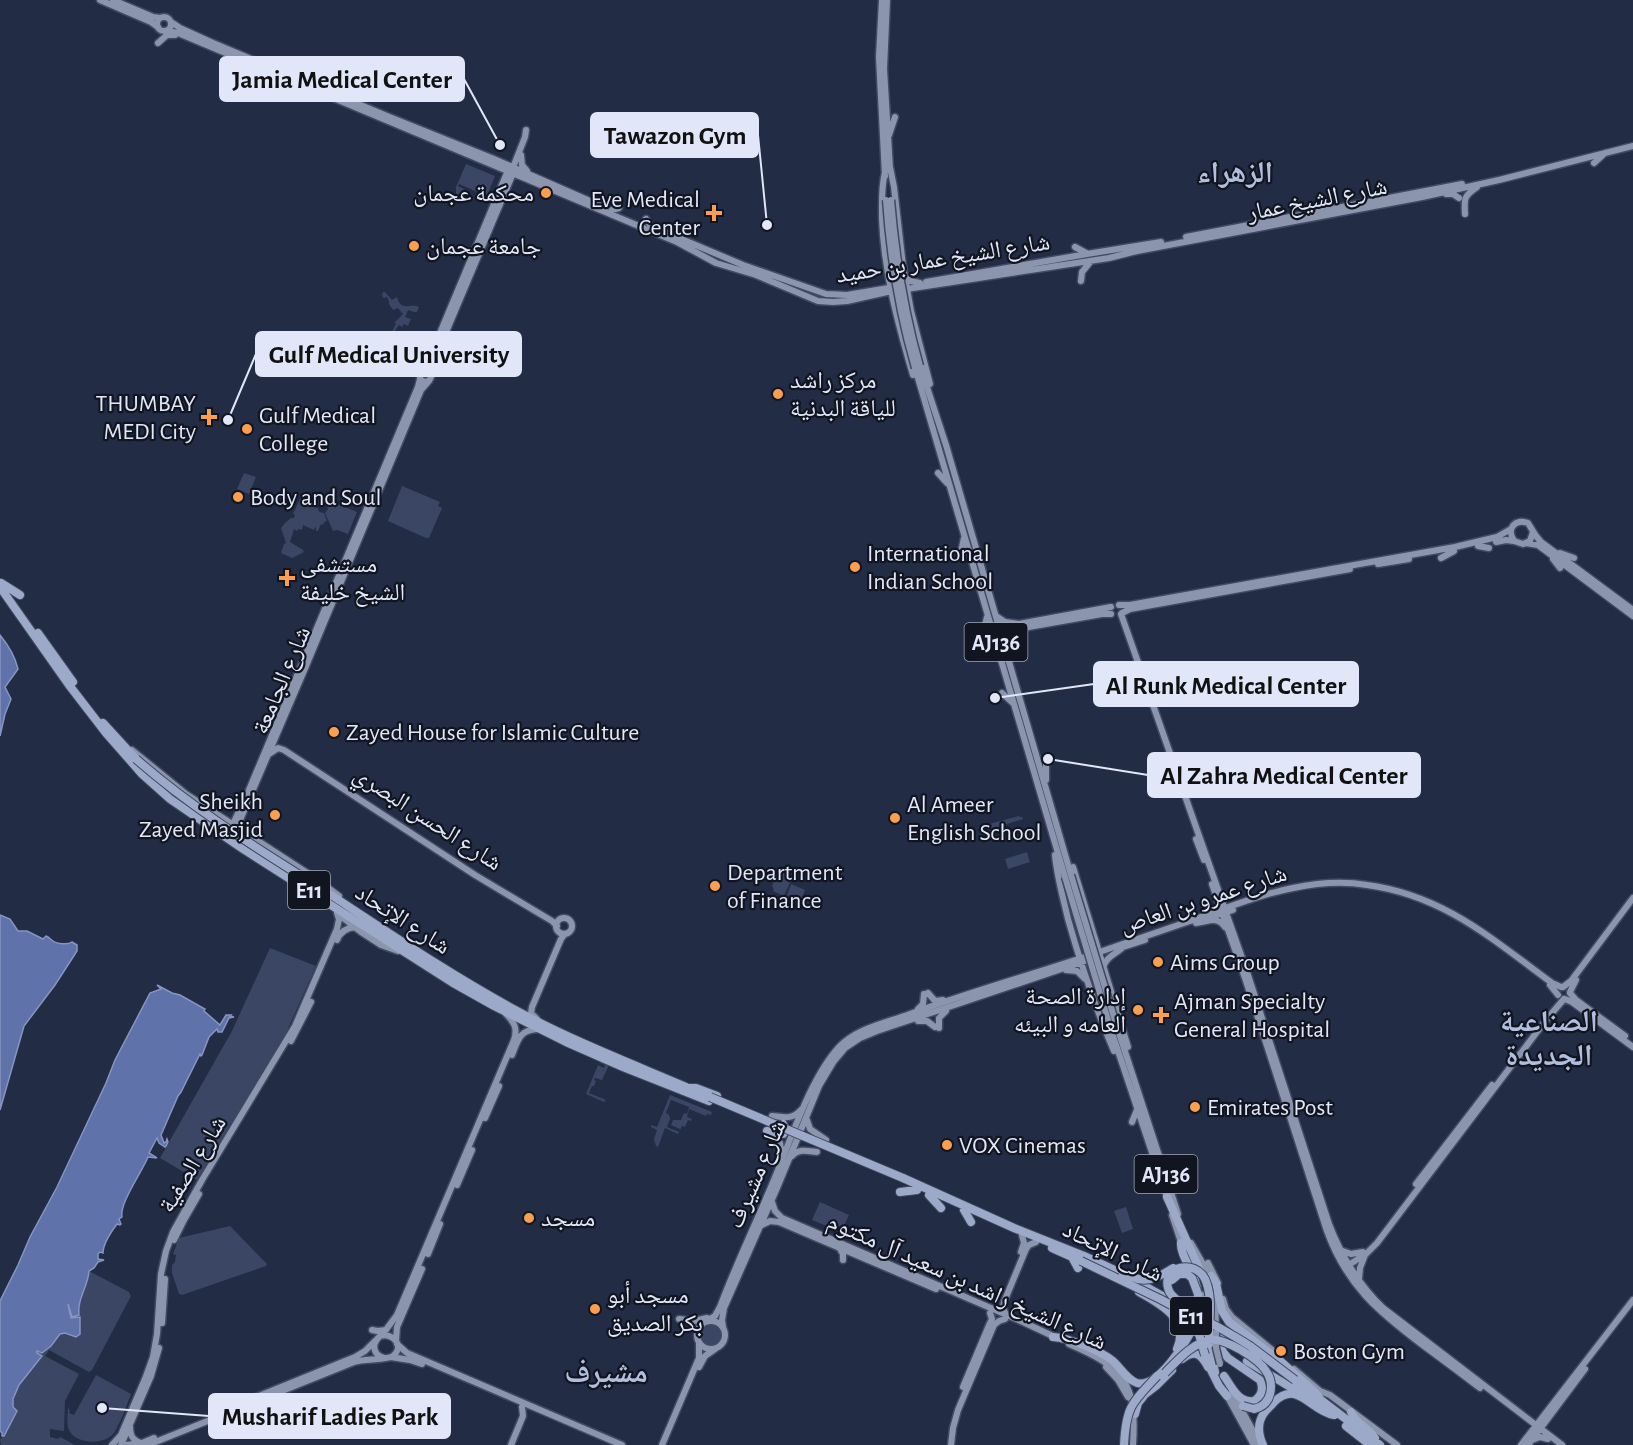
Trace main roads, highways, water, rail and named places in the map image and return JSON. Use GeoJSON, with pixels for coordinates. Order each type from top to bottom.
{"type":"FeatureCollection","features":[{"type":"Feature","properties":{"kind":"highway"},"geometry":{"type":"LineString","coordinates":[[0,584],[20,595]]}},
{"type":"Feature","properties":{"kind":"highway","name":"شارع الإتحاد"},"geometry":{"type":"LineString","coordinates":[[0,584],[89,712],[161,792],[194,816],[272,870],[355,911],[420,954],[539,1025],[623,1067],[709,1099]]}},
{"type":"Feature","properties":{"kind":"highway","name":"شارع الإتحاد"},"geometry":{"type":"LineString","coordinates":[[0,584],[136,764],[324,895],[358,926],[504,1011],[607,1053],[709,1099]]}},
{"type":"Feature","properties":{"kind":"highway"},"geometry":{"type":"LineString","coordinates":[[66,694],[89,712]]}},
{"type":"Feature","properties":{"kind":"highway"},"geometry":{"type":"LineString","coordinates":[[136,764],[175,798],[222,829],[234,824],[233,835],[239,841]]}},
{"type":"Feature","properties":{"kind":"highway"},"geometry":{"type":"LineString","coordinates":[[194,816],[198,827]]}},
{"type":"Feature","properties":{"kind":"highway"},"geometry":{"type":"LineString","coordinates":[[209,821],[354,914],[358,926]]}},
{"type":"Feature","properties":{"kind":"highway"},"geometry":{"type":"LineString","coordinates":[[420,954],[436,958]]}},
{"type":"Feature","properties":{"kind":"highway"},"geometry":{"type":"LineString","coordinates":[[688,1088],[698,1089],[783,1124],[786,1129],[785,1133],[781,1134],[767,1131]]}},
{"type":"Feature","properties":{"kind":"highway","name":"E11"},"geometry":{"type":"LineString","coordinates":[[709,1099],[901,1180]]}},
{"type":"Feature","properties":{"kind":"highway","name":"شارع الإتحاد"},"geometry":{"type":"LineString","coordinates":[[901,1180],[917,1190],[1109,1273],[1218,1330]]}},
{"type":"Feature","properties":{"kind":"highway","name":"شارع الإتحاد"},"geometry":{"type":"LineString","coordinates":[[901,1180],[1014,1228],[1081,1261],[1122,1274],[1189,1311],[1294,1382],[1376,1444]]}},
{"type":"Feature","properties":{"kind":"highway"},"geometry":{"type":"LineString","coordinates":[[900,1192],[917,1190]]}},
{"type":"Feature","properties":{"kind":"highway"},"geometry":{"type":"LineString","coordinates":[[929,1195],[941,1208]]}},
{"type":"Feature","properties":{"kind":"highway"},"geometry":{"type":"LineString","coordinates":[[1167,1197],[1199,1268],[1204,1285],[1208,1318],[1219,1342],[1223,1353],[1260,1380],[1263,1389],[1254,1401],[1245,1401],[1238,1396],[1219,1374],[1207,1343],[1210,1308],[1207,1284],[1199,1272],[1183,1267],[1171,1275],[1167,1287],[1189,1311]]}},
{"type":"Feature","properties":{"kind":"highway"},"geometry":{"type":"LineString","coordinates":[[964,1210],[971,1222]]}},
{"type":"Feature","properties":{"kind":"highway"},"geometry":{"type":"LineString","coordinates":[[1135,1414],[1139,1401],[1181,1349],[1192,1329],[1198,1294],[1194,1276],[1181,1248],[1181,1243]]}},
{"type":"Feature","properties":{"kind":"highway"},"geometry":{"type":"LineString","coordinates":[[1122,1274],[1139,1279],[1150,1279],[1178,1265],[1185,1264],[1202,1270],[1211,1290],[1213,1321],[1218,1330]]}},
{"type":"Feature","properties":{"kind":"highway"},"geometry":{"type":"LineString","coordinates":[[1109,1273],[1114,1279],[1194,1324],[1201,1336],[1208,1367]]}},
{"type":"Feature","properties":{"kind":"highway"},"geometry":{"type":"LineString","coordinates":[[1144,1395],[1157,1386],[1181,1360],[1193,1354],[1203,1359],[1222,1391],[1228,1392],[1243,1406],[1252,1409],[1261,1407],[1268,1399],[1271,1387],[1265,1369],[1246,1357],[1221,1334],[1212,1320],[1174,1292],[1173,1280],[1180,1273],[1187,1274],[1192,1278],[1198,1294]]}},
{"type":"Feature","properties":{"kind":"highway"},"geometry":{"type":"LineString","coordinates":[[1124,1445],[1126,1420],[1136,1399],[1188,1351],[1213,1340],[1224,1342],[1316,1404],[1321,1402],[1316,1393],[1281,1362],[1227,1319],[1222,1311],[1216,1283],[1211,1276]]}},
{"type":"Feature","properties":{"kind":"highway"},"geometry":{"type":"LineString","coordinates":[[1053,1337],[1101,1353],[1112,1360],[1135,1382],[1144,1383],[1162,1373],[1181,1341],[1177,1321],[1145,1295]]}},
{"type":"Feature","properties":{"kind":"highway"},"geometry":{"type":"LineString","coordinates":[[1219,1342],[1235,1360],[1275,1378]]}},
{"type":"Feature","properties":{"kind":"highway"},"geometry":{"type":"LineString","coordinates":[[1262,1445],[1259,1431],[1261,1419],[1267,1409],[1284,1394],[1296,1395],[1324,1412],[1334,1415]]}},
{"type":"Feature","properties":{"kind":"highway","name":"شارع الإتحاد"},"geometry":{"type":"LineString","coordinates":[[1321,1402],[1334,1415],[1376,1444]]}},
{"type":"Feature","properties":{"kind":"highway"},"geometry":{"type":"LineString","coordinates":[[1351,1412],[1354,1418],[1372,1434],[1376,1444]]}},
{"type":"Feature","properties":{"kind":"main road"},"geometry":{"type":"LineString","coordinates":[[100,0],[151,22],[162,31],[167,31],[170,27],[171,22],[167,18],[151,16],[113,0]]}},
{"type":"Feature","properties":{"kind":"main road"},"geometry":{"type":"LineString","coordinates":[[882,0],[879,57],[887,170],[893,183],[904,279],[897,289]]}},
{"type":"Feature","properties":{"kind":"main road"},"geometry":{"type":"LineString","coordinates":[[868,294],[885,282],[887,277],[882,188],[887,170],[888,136],[884,69],[887,0]]}},
{"type":"Feature","properties":{"kind":"main road"},"geometry":{"type":"LineString","coordinates":[[137,16],[153,27],[157,42],[169,34],[190,38]]}},
{"type":"Feature","properties":{"kind":"main road"},"geometry":{"type":"LineString","coordinates":[[158,27],[160,18]]}},
{"type":"Feature","properties":{"kind":"main road"},"geometry":{"type":"LineString","coordinates":[[885,19],[892,30]]}},
{"type":"Feature","properties":{"kind":"main road","name":"شارع الشيخ عمار بن حميد"},"geometry":{"type":"LineString","coordinates":[[171,22],[205,39],[217,42],[252,64],[316,93],[468,155],[493,162]]}},
{"type":"Feature","properties":{"kind":"main road","name":"شارع الشيخ عمار بن حميد"},"geometry":{"type":"LineString","coordinates":[[167,31],[190,38],[224,55],[284,73],[387,116],[428,130],[530,178],[562,186],[587,202],[677,242],[716,263],[731,263],[789,285],[801,294],[823,301],[849,300],[868,294]]}},
{"type":"Feature","properties":{"kind":"main road"},"geometry":{"type":"LineString","coordinates":[[201,32],[205,39]]}},
{"type":"Feature","properties":{"kind":"main road"},"geometry":{"type":"LineString","coordinates":[[251,54],[252,64]]}},
{"type":"Feature","properties":{"kind":"main road"},"geometry":{"type":"LineString","coordinates":[[284,73],[294,72]]}},
{"type":"Feature","properties":{"kind":"main road"},"geometry":{"type":"LineString","coordinates":[[340,91],[344,98]]}},
{"type":"Feature","properties":{"kind":"main road"},"geometry":{"type":"LineString","coordinates":[[358,104],[367,102]]}},
{"type":"Feature","properties":{"kind":"main road"},"geometry":{"type":"LineString","coordinates":[[382,108],[387,116]]}},
{"type":"Feature","properties":{"kind":"main road"},"geometry":{"type":"LineString","coordinates":[[888,136],[895,117]]}},
{"type":"Feature","properties":{"kind":"main road"},"geometry":{"type":"LineString","coordinates":[[494,217],[526,130]]}},
{"type":"Feature","properties":{"kind":"main road"},"geometry":{"type":"LineString","coordinates":[[451,137],[455,143]]}},
{"type":"Feature","properties":{"kind":"main road","name":"شارع الشيخ عمار"},"geometry":{"type":"LineString","coordinates":[[1004,274],[1091,261],[1439,193],[1633,144]]}},
{"type":"Feature","properties":{"kind":"main road","name":"شارع الشيخ عمار"},"geometry":{"type":"LineString","coordinates":[[1162,242],[1280,217],[1507,175],[1588,152],[1633,144]]}},
{"type":"Feature","properties":{"kind":"main road"},"geometry":{"type":"LineString","coordinates":[[1594,163],[1607,152]]}},
{"type":"Feature","properties":{"kind":"main road"},"geometry":{"type":"LineString","coordinates":[[440,336],[489,211],[503,191],[515,181],[530,178],[523,167],[519,153],[508,160],[493,162],[502,175],[503,191]]}},
{"type":"Feature","properties":{"kind":"main road"},"geometry":{"type":"LineString","coordinates":[[468,155],[475,155],[551,185]]}},
{"type":"Feature","properties":{"kind":"main road"},"geometry":{"type":"LineString","coordinates":[[428,371],[420,373],[420,379],[428,381],[431,377],[428,371],[457,288],[468,267],[483,249],[512,170]]}},
{"type":"Feature","properties":{"kind":"main road","name":"AJ136"},"geometry":{"type":"LineString","coordinates":[[887,170],[891,257],[896,287],[920,368],[937,407],[977,554],[1014,704],[1053,836],[1068,876]]}},
{"type":"Feature","properties":{"kind":"main road","name":"شارع الشيخ عمار بن حميد"},"geometry":{"type":"LineString","coordinates":[[530,178],[544,189],[573,201],[587,202]]}},
{"type":"Feature","properties":{"kind":"main road"},"geometry":{"type":"LineString","coordinates":[[1465,214],[1466,195],[1480,184]]}},
{"type":"Feature","properties":{"kind":"main road"},"geometry":{"type":"LineString","coordinates":[[1439,193],[1454,194],[1459,198]]}},
{"type":"Feature","properties":{"kind":"main road","name":"شارع الشيخ عمار بن حميد"},"geometry":{"type":"LineString","coordinates":[[610,212],[687,241],[750,273],[830,295],[868,294],[1162,242]]}},
{"type":"Feature","properties":{"kind":"main road"},"geometry":{"type":"LineString","coordinates":[[898,224],[901,216]]}},
{"type":"Feature","properties":{"kind":"main road"},"geometry":{"type":"LineString","coordinates":[[646,219],[651,226]]}},
{"type":"Feature","properties":{"kind":"main road"},"geometry":{"type":"LineString","coordinates":[[637,225],[644,233]]}},
{"type":"Feature","properties":{"kind":"main road"},"geometry":{"type":"LineString","coordinates":[[687,241],[698,241]]}},
{"type":"Feature","properties":{"kind":"main road"},"geometry":{"type":"LineString","coordinates":[[1065,258],[1074,247],[1087,254]]}},
{"type":"Feature","properties":{"kind":"main road"},"geometry":{"type":"LineString","coordinates":[[693,251],[699,260]]}},
{"type":"Feature","properties":{"kind":"main road"},"geometry":{"type":"LineString","coordinates":[[731,263],[744,261]]}},
{"type":"Feature","properties":{"kind":"main road"},"geometry":{"type":"LineString","coordinates":[[1081,281],[1082,272],[1091,261]]}},
{"type":"Feature","properties":{"kind":"main road"},"geometry":{"type":"LineString","coordinates":[[903,266],[905,276],[920,285],[911,296],[920,368]]}},
{"type":"Feature","properties":{"kind":"main road"},"geometry":{"type":"LineString","coordinates":[[468,267],[474,276]]}},
{"type":"Feature","properties":{"kind":"main road"},"geometry":{"type":"LineString","coordinates":[[887,269],[889,277],[911,311],[913,319]]}},
{"type":"Feature","properties":{"kind":"main road"},"geometry":{"type":"LineString","coordinates":[[739,275],[750,273]]}},
{"type":"Feature","properties":{"kind":"main road","name":"شارع الشيخ عمار بن حميد"},"geometry":{"type":"LineString","coordinates":[[920,285],[1004,274]]}},
{"type":"Feature","properties":{"kind":"main road"},"geometry":{"type":"LineString","coordinates":[[905,276],[897,289],[895,308],[904,345],[926,407]]}},
{"type":"Feature","properties":{"kind":"main road"},"geometry":{"type":"LineString","coordinates":[[770,280],[775,288]]}},
{"type":"Feature","properties":{"kind":"main road"},"geometry":{"type":"LineString","coordinates":[[792,296],[801,294]]}},
{"type":"Feature","properties":{"kind":"main road"},"geometry":{"type":"LineString","coordinates":[[868,294],[889,300],[897,319]]}},
{"type":"Feature","properties":{"kind":"main road"},"geometry":{"type":"LineString","coordinates":[[849,300],[856,304]]}},
{"type":"Feature","properties":{"kind":"main road"},"geometry":{"type":"LineString","coordinates":[[440,336],[450,334]]}},
{"type":"Feature","properties":{"kind":"main road"},"geometry":{"type":"LineString","coordinates":[[902,356],[904,345]]}},
{"type":"Feature","properties":{"kind":"main road","name":"AJ136"},"geometry":{"type":"LineString","coordinates":[[920,368],[926,407],[964,535],[1020,696],[1123,1069],[1181,1243],[1197,1276],[1208,1352],[1254,1445]]}},
{"type":"Feature","properties":{"kind":"main road","name":"شارع الجامعة"},"geometry":{"type":"LineString","coordinates":[[277,724],[296,696],[306,666],[315,651],[352,563],[378,483],[394,461],[398,441],[420,379]]}},
{"type":"Feature","properties":{"kind":"main road","name":"شارع الجامعة"},"geometry":{"type":"LineString","coordinates":[[234,824],[245,810],[253,792],[294,677],[307,651],[310,638],[362,514],[428,381]]}},
{"type":"Feature","properties":{"kind":"main road"},"geometry":{"type":"LineString","coordinates":[[408,400],[414,395]]}},
{"type":"Feature","properties":{"kind":"main road"},"geometry":{"type":"LineString","coordinates":[[946,445],[948,435]]}},
{"type":"Feature","properties":{"kind":"main road"},"geometry":{"type":"LineString","coordinates":[[938,472],[950,488]]}},
{"type":"Feature","properties":{"kind":"main road"},"geometry":{"type":"LineString","coordinates":[[378,483],[388,480]]}},
{"type":"Feature","properties":{"kind":"main road"},"geometry":{"type":"LineString","coordinates":[[371,510],[375,495],[373,494]]}},
{"type":"Feature","properties":{"kind":"main road"},"geometry":{"type":"LineString","coordinates":[[964,508],[967,516],[972,519]]}},
{"type":"Feature","properties":{"kind":"main road"},"geometry":{"type":"LineString","coordinates":[[1082,609],[1116,613],[1122,608],[1119,605],[1249,585],[1297,574],[1455,547],[1503,535],[1517,522],[1524,521],[1530,525],[1539,540],[1550,551],[1633,616]]}},
{"type":"Feature","properties":{"kind":"main road"},"geometry":{"type":"LineString","coordinates":[[1511,529],[1510,534],[1514,541]]}},
{"type":"Feature","properties":{"kind":"main road"},"geometry":{"type":"LineString","coordinates":[[1526,543],[1531,539],[1533,532]]}},
{"type":"Feature","properties":{"kind":"main road"},"geometry":{"type":"LineString","coordinates":[[961,552],[964,535]]}},
{"type":"Feature","properties":{"kind":"main road"},"geometry":{"type":"LineString","coordinates":[[358,543],[364,537]]}},
{"type":"Feature","properties":{"kind":"main road"},"geometry":{"type":"LineString","coordinates":[[1482,537],[1490,539]]}},
{"type":"Feature","properties":{"kind":"main road"},"geometry":{"type":"LineString","coordinates":[[1025,628],[1116,613],[1148,601],[1304,578],[1454,551],[1501,540],[1520,544],[1536,544],[1550,551],[1633,610]]}},
{"type":"Feature","properties":{"kind":"main road"},"geometry":{"type":"LineString","coordinates":[[977,554],[980,543]]}},
{"type":"Feature","properties":{"kind":"main road"},"geometry":{"type":"LineString","coordinates":[[1478,546],[1489,549]]}},
{"type":"Feature","properties":{"kind":"main road"},"geometry":{"type":"LineString","coordinates":[[1399,556],[1410,550]]}},
{"type":"Feature","properties":{"kind":"main road"},"geometry":{"type":"LineString","coordinates":[[1441,558],[1454,551]]}},
{"type":"Feature","properties":{"kind":"main road"},"geometry":{"type":"LineString","coordinates":[[1550,551],[1574,558]]}},
{"type":"Feature","properties":{"kind":"main road"},"geometry":{"type":"LineString","coordinates":[[1550,551],[1560,568]]}},
{"type":"Feature","properties":{"kind":"main road"},"geometry":{"type":"LineString","coordinates":[[1336,564],[1350,565]]}},
{"type":"Feature","properties":{"kind":"main road"},"geometry":{"type":"LineString","coordinates":[[1297,574],[1308,568]]}},
{"type":"Feature","properties":{"kind":"main road"},"geometry":{"type":"LineString","coordinates":[[1304,578],[1319,580]]}},
{"type":"Feature","properties":{"kind":"main road"},"geometry":{"type":"LineString","coordinates":[[1235,581],[1249,585]]}},
{"type":"Feature","properties":{"kind":"main road"},"geometry":{"type":"LineString","coordinates":[[328,588],[335,583]]}},
{"type":"Feature","properties":{"kind":"main road"},"geometry":{"type":"LineString","coordinates":[[1268,584],[1279,587]]}},
{"type":"Feature","properties":{"kind":"main road"},"geometry":{"type":"LineString","coordinates":[[1238,594],[1249,585]]}},
{"type":"Feature","properties":{"kind":"main road"},"geometry":{"type":"LineString","coordinates":[[1604,589],[1621,595]]}},
{"type":"Feature","properties":{"kind":"main road"},"geometry":{"type":"LineString","coordinates":[[1171,597],[1179,592]]}},
{"type":"Feature","properties":{"kind":"main road"},"geometry":{"type":"LineString","coordinates":[[1148,601],[1162,608]]}},
{"type":"Feature","properties":{"kind":"main road"},"geometry":{"type":"LineString","coordinates":[[1614,609],[1625,610]]}},
{"type":"Feature","properties":{"kind":"main road"},"geometry":{"type":"LineString","coordinates":[[1007,655],[1010,636],[1015,627],[1093,611]]}},
{"type":"Feature","properties":{"kind":"main road"},"geometry":{"type":"LineString","coordinates":[[1116,613],[1162,742],[1178,774],[1222,908],[1230,940]]}},
{"type":"Feature","properties":{"kind":"main road"},"geometry":{"type":"LineString","coordinates":[[1116,613],[1222,908],[1231,924],[1329,1224],[1346,1265],[1388,1312],[1526,1420],[1529,1440]]}},
{"type":"Feature","properties":{"kind":"main road"},"geometry":{"type":"LineString","coordinates":[[984,630],[991,614],[1015,627],[1036,631]]}},
{"type":"Feature","properties":{"kind":"main road"},"geometry":{"type":"LineString","coordinates":[[1034,622],[1042,616]]}},
{"type":"Feature","properties":{"kind":"main road"},"geometry":{"type":"LineString","coordinates":[[1076,623],[1083,618]]}},
{"type":"Feature","properties":{"kind":"main road"},"geometry":{"type":"LineString","coordinates":[[306,666],[309,654],[307,651]]}},
{"type":"Feature","properties":{"kind":"main road"},"geometry":{"type":"LineString","coordinates":[[1002,693],[1014,704]]}},
{"type":"Feature","properties":{"kind":"main road"},"geometry":{"type":"LineString","coordinates":[[1020,696],[1030,708]]}},
{"type":"Feature","properties":{"kind":"main road","name":"شارع الحسن البصري"},"geometry":{"type":"LineString","coordinates":[[277,724],[285,749],[437,850],[449,855],[492,886],[552,921],[557,928]]}},
{"type":"Feature","properties":{"kind":"main road"},"geometry":{"type":"LineString","coordinates":[[266,739],[268,751],[285,749]]}},
{"type":"Feature","properties":{"kind":"main road"},"geometry":{"type":"LineString","coordinates":[[120,741],[178,788],[230,824],[228,828],[222,829]]}},
{"type":"Feature","properties":{"kind":"main road","name":"شارع الحسن البصري"},"geometry":{"type":"LineString","coordinates":[[285,749],[507,891],[555,918],[561,919]]}},
{"type":"Feature","properties":{"kind":"main road","name":"شارع الجامعة"},"geometry":{"type":"LineString","coordinates":[[234,824],[232,818],[239,813],[268,751]]}},
{"type":"Feature","properties":{"kind":"main road"},"geometry":{"type":"LineString","coordinates":[[1046,762],[1046,786]]}},
{"type":"Feature","properties":{"kind":"main road"},"geometry":{"type":"LineString","coordinates":[[1032,789],[1034,774]]}},
{"type":"Feature","properties":{"kind":"main road"},"geometry":{"type":"LineString","coordinates":[[253,792],[261,785]]}},
{"type":"Feature","properties":{"kind":"main road"},"geometry":{"type":"LineString","coordinates":[[245,810],[243,824],[246,833]]}},
{"type":"Feature","properties":{"kind":"main road"},"geometry":{"type":"LineString","coordinates":[[219,816],[312,876],[355,911]]}},
{"type":"Feature","properties":{"kind":"main road"},"geometry":{"type":"LineString","coordinates":[[1056,823],[1070,858],[1086,917],[1097,944],[1101,947],[1123,946]]}},
{"type":"Feature","properties":{"kind":"main road"},"geometry":{"type":"LineString","coordinates":[[239,841],[237,832],[246,833]]}},
{"type":"Feature","properties":{"kind":"main road"},"geometry":{"type":"LineString","coordinates":[[907,1012],[959,1000],[1057,968],[1072,954],[1074,940],[1058,880],[1053,836]]}},
{"type":"Feature","properties":{"kind":"main road","name":"شارع عمرو بن العاص"},"geometry":{"type":"LineString","coordinates":[[1233,908],[1269,894],[1311,885],[1358,883],[1389,888],[1419,897],[1454,913],[1553,985],[1562,987]]}},
{"type":"Feature","properties":{"kind":"main road","name":"شارع عمرو بن العاص"},"geometry":{"type":"LineString","coordinates":[[1123,946],[1222,908],[1233,908],[1280,894],[1315,887],[1353,886],[1397,892],[1433,905],[1463,920],[1552,986],[1561,997],[1574,1003],[1633,1047]]}},
{"type":"Feature","properties":{"kind":"main road"},"geometry":{"type":"LineString","coordinates":[[324,895],[337,913],[358,926]]}},
{"type":"Feature","properties":{"kind":"main road"},"geometry":{"type":"LineString","coordinates":[[1561,997],[1558,990],[1571,981],[1633,898]]}},
{"type":"Feature","properties":{"kind":"main road"},"geometry":{"type":"LineString","coordinates":[[1222,908],[1227,905],[1233,908],[1230,914],[1231,924]]}},
{"type":"Feature","properties":{"kind":"main road"},"geometry":{"type":"LineString","coordinates":[[1359,1280],[1364,1253],[1551,1006],[1561,997],[1568,997],[1574,983],[1633,905]]}},
{"type":"Feature","properties":{"kind":"main road","name":"شارع عمرو بن العاص"},"geometry":{"type":"LineString","coordinates":[[1057,968],[1196,922],[1222,908]]}},
{"type":"Feature","properties":{"kind":"main road","name":"شارع الصفية"},"geometry":{"type":"LineString","coordinates":[[112,1445],[122,1433],[153,1357],[161,1274],[170,1246],[301,1024],[338,931],[337,913]]}},
{"type":"Feature","properties":{"kind":"main road"},"geometry":{"type":"LineString","coordinates":[[1068,917],[1075,924]]}},
{"type":"Feature","properties":{"kind":"main road"},"geometry":{"type":"LineString","coordinates":[[518,1034],[539,1025],[531,1013],[532,1007],[561,939],[571,930],[572,924],[568,919],[561,919],[557,928],[558,938],[530,1004],[528,1008],[520,1012]]}},
{"type":"Feature","properties":{"kind":"main road"},"geometry":{"type":"LineString","coordinates":[[1196,922],[1211,919],[1225,926],[1244,976],[1327,1231],[1363,1295],[1384,1315],[1537,1428],[1556,1445]]}},
{"type":"Feature","properties":{"kind":"main road"},"geometry":{"type":"LineString","coordinates":[[338,931],[358,926]]}},
{"type":"Feature","properties":{"kind":"main road"},"geometry":{"type":"LineString","coordinates":[[557,928],[565,934]]}},
{"type":"Feature","properties":{"kind":"main road"},"geometry":{"type":"LineString","coordinates":[[1086,982],[1088,956],[1094,938]]}},
{"type":"Feature","properties":{"kind":"main road"},"geometry":{"type":"LineString","coordinates":[[1074,940],[1103,969],[1118,1009],[1133,1074]]}},
{"type":"Feature","properties":{"kind":"main road"},"geometry":{"type":"LineString","coordinates":[[1103,969],[1106,960],[1123,946]]}},
{"type":"Feature","properties":{"kind":"main road"},"geometry":{"type":"LineString","coordinates":[[1086,982],[1088,956]]}},
{"type":"Feature","properties":{"kind":"main road"},"geometry":{"type":"LineString","coordinates":[[1034,968],[1074,970],[1080,974],[1086,982],[1096,1007],[1112,1030],[1105,1043]]}},
{"type":"Feature","properties":{"kind":"main road"},"geometry":{"type":"LineString","coordinates":[[899,1022],[905,1025],[923,1020],[937,1027],[941,1014],[968,994],[1045,969]]}},
{"type":"Feature","properties":{"kind":"main road"},"geometry":{"type":"LineString","coordinates":[[1562,987],[1568,988],[1576,1000],[1633,1042]]}},
{"type":"Feature","properties":{"kind":"main road"},"geometry":{"type":"LineString","coordinates":[[899,1022],[907,1012],[921,1006],[926,993],[935,1001],[954,996],[959,1000]]}},
{"type":"Feature","properties":{"kind":"main road"},"geometry":{"type":"LineString","coordinates":[[1095,993],[1096,1007]]}},
{"type":"Feature","properties":{"kind":"main road"},"geometry":{"type":"LineString","coordinates":[[930,1014],[932,1010],[968,994]]}},
{"type":"Feature","properties":{"kind":"main road"},"geometry":{"type":"LineString","coordinates":[[1346,1265],[1379,1240],[1561,997]]}},
{"type":"Feature","properties":{"kind":"main road"},"geometry":{"type":"LineString","coordinates":[[847,1043],[899,1022],[930,1014],[959,1000]]}},
{"type":"Feature","properties":{"kind":"main road"},"geometry":{"type":"LineString","coordinates":[[847,1043],[856,1035],[877,1025],[898,1023],[929,1011],[932,1006]]}},
{"type":"Feature","properties":{"kind":"main road"},"geometry":{"type":"LineString","coordinates":[[124,1445],[145,1444],[308,1378],[355,1357],[384,1333],[396,1317],[428,1247],[518,1034],[504,1011]]}},
{"type":"Feature","properties":{"kind":"main road"},"geometry":{"type":"LineString","coordinates":[[870,1021],[877,1025]]}},
{"type":"Feature","properties":{"kind":"main road","name":"AJ136"},"geometry":{"type":"LineString","coordinates":[[1112,1030],[1133,1074],[1184,1230],[1211,1276],[1216,1298],[1218,1330],[1216,1348],[1220,1364],[1219,1374]]}},
{"type":"Feature","properties":{"kind":"main road","name":"شارع مشيرف"},"geometry":{"type":"LineString","coordinates":[[795,1136],[824,1067],[847,1043]]}},
{"type":"Feature","properties":{"kind":"main road","name":"شارع مشيرف"},"geometry":{"type":"LineString","coordinates":[[706,1321],[717,1313],[783,1157],[805,1121],[816,1092],[847,1043]]}},
{"type":"Feature","properties":{"kind":"main road"},"geometry":{"type":"LineString","coordinates":[[1491,1093],[1490,1089],[1497,1077]]}},
{"type":"Feature","properties":{"kind":"main road"},"geometry":{"type":"LineString","coordinates":[[772,1116],[784,1118],[797,1114],[813,1089]]}},
{"type":"Feature","properties":{"kind":"main road"},"geometry":{"type":"LineString","coordinates":[[805,1121],[802,1122],[813,1089]]}},
{"type":"Feature","properties":{"kind":"main road"},"geometry":{"type":"LineString","coordinates":[[1132,1122],[1137,1110]]}},
{"type":"Feature","properties":{"kind":"main road"},"geometry":{"type":"LineString","coordinates":[[809,1111],[808,1126],[826,1140]]}},
{"type":"Feature","properties":{"kind":"main road"},"geometry":{"type":"LineString","coordinates":[[1294,1129],[1302,1149],[1306,1151]]}},
{"type":"Feature","properties":{"kind":"main road"},"geometry":{"type":"LineString","coordinates":[[767,1131],[780,1143],[783,1157]]}},
{"type":"Feature","properties":{"kind":"main road"},"geometry":{"type":"LineString","coordinates":[[782,1178],[782,1169],[795,1136]]}},
{"type":"Feature","properties":{"kind":"main road"},"geometry":{"type":"LineString","coordinates":[[1445,1154],[1453,1136]]}},
{"type":"Feature","properties":{"kind":"main road"},"geometry":{"type":"LineString","coordinates":[[782,1178],[796,1152],[801,1150],[817,1152]]}},
{"type":"Feature","properties":{"kind":"main road","name":"شارع مشيرف"},"geometry":{"type":"LineString","coordinates":[[723,1327],[723,1312],[782,1178]]}},
{"type":"Feature","properties":{"kind":"main road","name":"شارع الشيخ راشد بن سعيد آل مكتوم"},"geometry":{"type":"LineString","coordinates":[[772,1199],[775,1211],[782,1218],[1092,1354],[1109,1364],[1129,1389],[1135,1414],[1131,1445]]}},
{"type":"Feature","properties":{"kind":"main road","name":"شارع الشيخ راشد بن سعيد آل مكتوم"},"geometry":{"type":"LineString","coordinates":[[760,1227],[767,1222],[776,1221],[990,1310]]}},
{"type":"Feature","properties":{"kind":"main road"},"geometry":{"type":"LineString","coordinates":[[988,1334],[991,1321],[990,1310],[1003,1299],[1021,1264],[1024,1243],[1022,1235]]}},
{"type":"Feature","properties":{"kind":"main road"},"geometry":{"type":"LineString","coordinates":[[949,1445],[951,1418],[988,1334],[995,1323],[1006,1317],[1003,1299],[1022,1252],[1036,1242]]}},
{"type":"Feature","properties":{"kind":"main road","name":"شارع الصفية"},"geometry":{"type":"LineString","coordinates":[[124,1445],[158,1355],[170,1246]]}},
{"type":"Feature","properties":{"kind":"main road"},"geometry":{"type":"LineString","coordinates":[[387,1358],[396,1352],[395,1334],[398,1324],[428,1247]]}},
{"type":"Feature","properties":{"kind":"main road"},"geometry":{"type":"LineString","coordinates":[[837,1247],[843,1254],[843,1260]]}},
{"type":"Feature","properties":{"kind":"main road"},"geometry":{"type":"LineString","coordinates":[[1340,1249],[1351,1254],[1364,1253]]}},
{"type":"Feature","properties":{"kind":"main road"},"geometry":{"type":"LineString","coordinates":[[848,1252],[867,1255]]}},
{"type":"Feature","properties":{"kind":"main road"},"geometry":{"type":"LineString","coordinates":[[1196,1252],[1212,1269],[1225,1306],[1232,1317],[1320,1391],[1330,1395],[1397,1445]]}},
{"type":"Feature","properties":{"kind":"main road"},"geometry":{"type":"LineString","coordinates":[[679,1319],[694,1321],[705,1319],[714,1312],[724,1297]]}},
{"type":"Feature","properties":{"kind":"main road"},"geometry":{"type":"LineString","coordinates":[[1529,1440],[1633,1300]]}},
{"type":"Feature","properties":{"kind":"main road"},"geometry":{"type":"LineString","coordinates":[[1526,1420],[1544,1419],[1576,1382],[1633,1306]]}},
{"type":"Feature","properties":{"kind":"main road","name":"شارع الشيخ راشد بن سعيد آل مكتوم"},"geometry":{"type":"LineString","coordinates":[[1006,1317],[1087,1354],[1109,1370],[1118,1380],[1129,1400],[1131,1445]]}},
{"type":"Feature","properties":{"kind":"main road"},"geometry":{"type":"LineString","coordinates":[[664,1445],[703,1359],[709,1352],[720,1347],[724,1340],[723,1327],[715,1321],[706,1321],[697,1329],[696,1338],[704,1348],[715,1349]]}},
{"type":"Feature","properties":{"kind":"main road"},"geometry":{"type":"LineString","coordinates":[[372,1330],[381,1331],[390,1336],[405,1352],[436,1368],[612,1445]]}},
{"type":"Feature","properties":{"kind":"main road"},"geometry":{"type":"LineString","coordinates":[[376,1340],[375,1352],[387,1358]]}},
{"type":"Feature","properties":{"kind":"main road"},"geometry":{"type":"LineString","coordinates":[[670,1431],[699,1358],[699,1343]]}},
{"type":"Feature","properties":{"kind":"main road"},"geometry":{"type":"LineString","coordinates":[[308,1378],[358,1361],[406,1359],[436,1368],[622,1445]]}},
{"type":"Feature","properties":{"kind":"main road"},"geometry":{"type":"LineString","coordinates":[[394,1366],[406,1359]]}},
{"type":"Feature","properties":{"kind":"main road"},"geometry":{"type":"LineString","coordinates":[[1576,1382],[1583,1365]]}},
{"type":"Feature","properties":{"kind":"main road","name":"AJ136"},"geometry":{"type":"LineString","coordinates":[[1228,1392],[1262,1445]]}},
{"type":"Feature","properties":{"kind":"main road"},"geometry":{"type":"LineString","coordinates":[[522,1407],[523,1422]]}},
{"type":"Feature","properties":{"kind":"main road"},"geometry":{"type":"LineString","coordinates":[[513,1445],[523,1422],[534,1412]]}},
{"type":"Feature","properties":{"kind":"main road"},"geometry":{"type":"LineString","coordinates":[[1544,1419],[1548,1437]]}},
{"type":"Feature","properties":{"kind":"main road"},"geometry":{"type":"LineString","coordinates":[[130,1425],[133,1438],[145,1444]]}},
{"type":"Feature","properties":{"kind":"main road"},"geometry":{"type":"LineString","coordinates":[[1521,1445],[1529,1440],[1548,1437],[1562,1445]]}},
{"type":"Feature","properties":{"kind":"place","name":"Jamia Medical Center"},"geometry":{"type":"Point","coordinates":[500,145]}},
{"type":"Feature","properties":{"kind":"place","name":"محكمة عجمان"},"geometry":{"type":"Point","coordinates":[546,193]}},
{"type":"Feature","properties":{"kind":"place","name":"Eve Medical Center"},"geometry":{"type":"Point","coordinates":[714,213]}},
{"type":"Feature","properties":{"kind":"place","name":"Tawazon Gym"},"geometry":{"type":"Point","coordinates":[767,225]}},
{"type":"Feature","properties":{"kind":"place","name":"جامعة عجمان"},"geometry":{"type":"Point","coordinates":[414,246]}},
{"type":"Feature","properties":{"kind":"place","name":"مركز راشد للياقة البدنية"},"geometry":{"type":"Point","coordinates":[778,394]}},
{"type":"Feature","properties":{"kind":"place","name":"THUMBAY MEDI City"},"geometry":{"type":"Point","coordinates":[209,417]}},
{"type":"Feature","properties":{"kind":"place","name":"Gulf Medical University"},"geometry":{"type":"Point","coordinates":[228,420]}},
{"type":"Feature","properties":{"kind":"place","name":"Gulf Medical College"},"geometry":{"type":"Point","coordinates":[247,429]}},
{"type":"Feature","properties":{"kind":"place","name":"Body and Soul"},"geometry":{"type":"Point","coordinates":[238,497]}},
{"type":"Feature","properties":{"kind":"place","name":"International Indian School"},"geometry":{"type":"Point","coordinates":[855,567]}},
{"type":"Feature","properties":{"kind":"place","name":"مستشفى الشيخ خليفة"},"geometry":{"type":"Point","coordinates":[287,578]}},
{"type":"Feature","properties":{"kind":"place","name":"Al Runk Medical Center"},"geometry":{"type":"Point","coordinates":[995,698]}},
{"type":"Feature","properties":{"kind":"place","name":"Zayed House for Islamic Culture"},"geometry":{"type":"Point","coordinates":[334,732]}},
{"type":"Feature","properties":{"kind":"place","name":"Al Zahra Medical Center"},"geometry":{"type":"Point","coordinates":[1048,759]}},
{"type":"Feature","properties":{"kind":"place","name":"Sheikh Zayed Masjid"},"geometry":{"type":"Point","coordinates":[275,815]}},
{"type":"Feature","properties":{"kind":"place","name":"Al Ameer English School"},"geometry":{"type":"Point","coordinates":[895,818]}},
{"type":"Feature","properties":{"kind":"place","name":"Department of Finance"},"geometry":{"type":"Point","coordinates":[715,886]}},
{"type":"Feature","properties":{"kind":"place","name":"Aims Group"},"geometry":{"type":"Point","coordinates":[1158,962]}},
{"type":"Feature","properties":{"kind":"place","name":"إدارة الصحة العامه و البيئه"},"geometry":{"type":"Point","coordinates":[1138,1010]}},
{"type":"Feature","properties":{"kind":"place","name":"Ajman Specialty General Hospital"},"geometry":{"type":"Point","coordinates":[1161,1015]}},
{"type":"Feature","properties":{"kind":"place","name":"Emirates Post"},"geometry":{"type":"Point","coordinates":[1195,1107]}},
{"type":"Feature","properties":{"kind":"place","name":"VOX Cinemas"},"geometry":{"type":"Point","coordinates":[947,1145]}},
{"type":"Feature","properties":{"kind":"place","name":"مسجد"},"geometry":{"type":"Point","coordinates":[529,1218]}},
{"type":"Feature","properties":{"kind":"place","name":"مسجد أبو بكر الصديق"},"geometry":{"type":"Point","coordinates":[595,1309]}},
{"type":"Feature","properties":{"kind":"place","name":"Boston Gym"},"geometry":{"type":"Point","coordinates":[1281,1351]}},
{"type":"Feature","properties":{"kind":"place","name":"Musharif Ladies Park"},"geometry":{"type":"Point","coordinates":[102,1408]}},
{"type":"Feature","properties":{"kind":"district","name":"الزهراء"},"geometry":{"type":"Point","coordinates":[1235,172]}},
{"type":"Feature","properties":{"kind":"district","name":"الصناعية الجديدة"},"geometry":{"type":"Point","coordinates":[1549,1038]}},
{"type":"Feature","properties":{"kind":"district","name":"مشيرف"},"geometry":{"type":"Point","coordinates":[606,1372]}}]}
